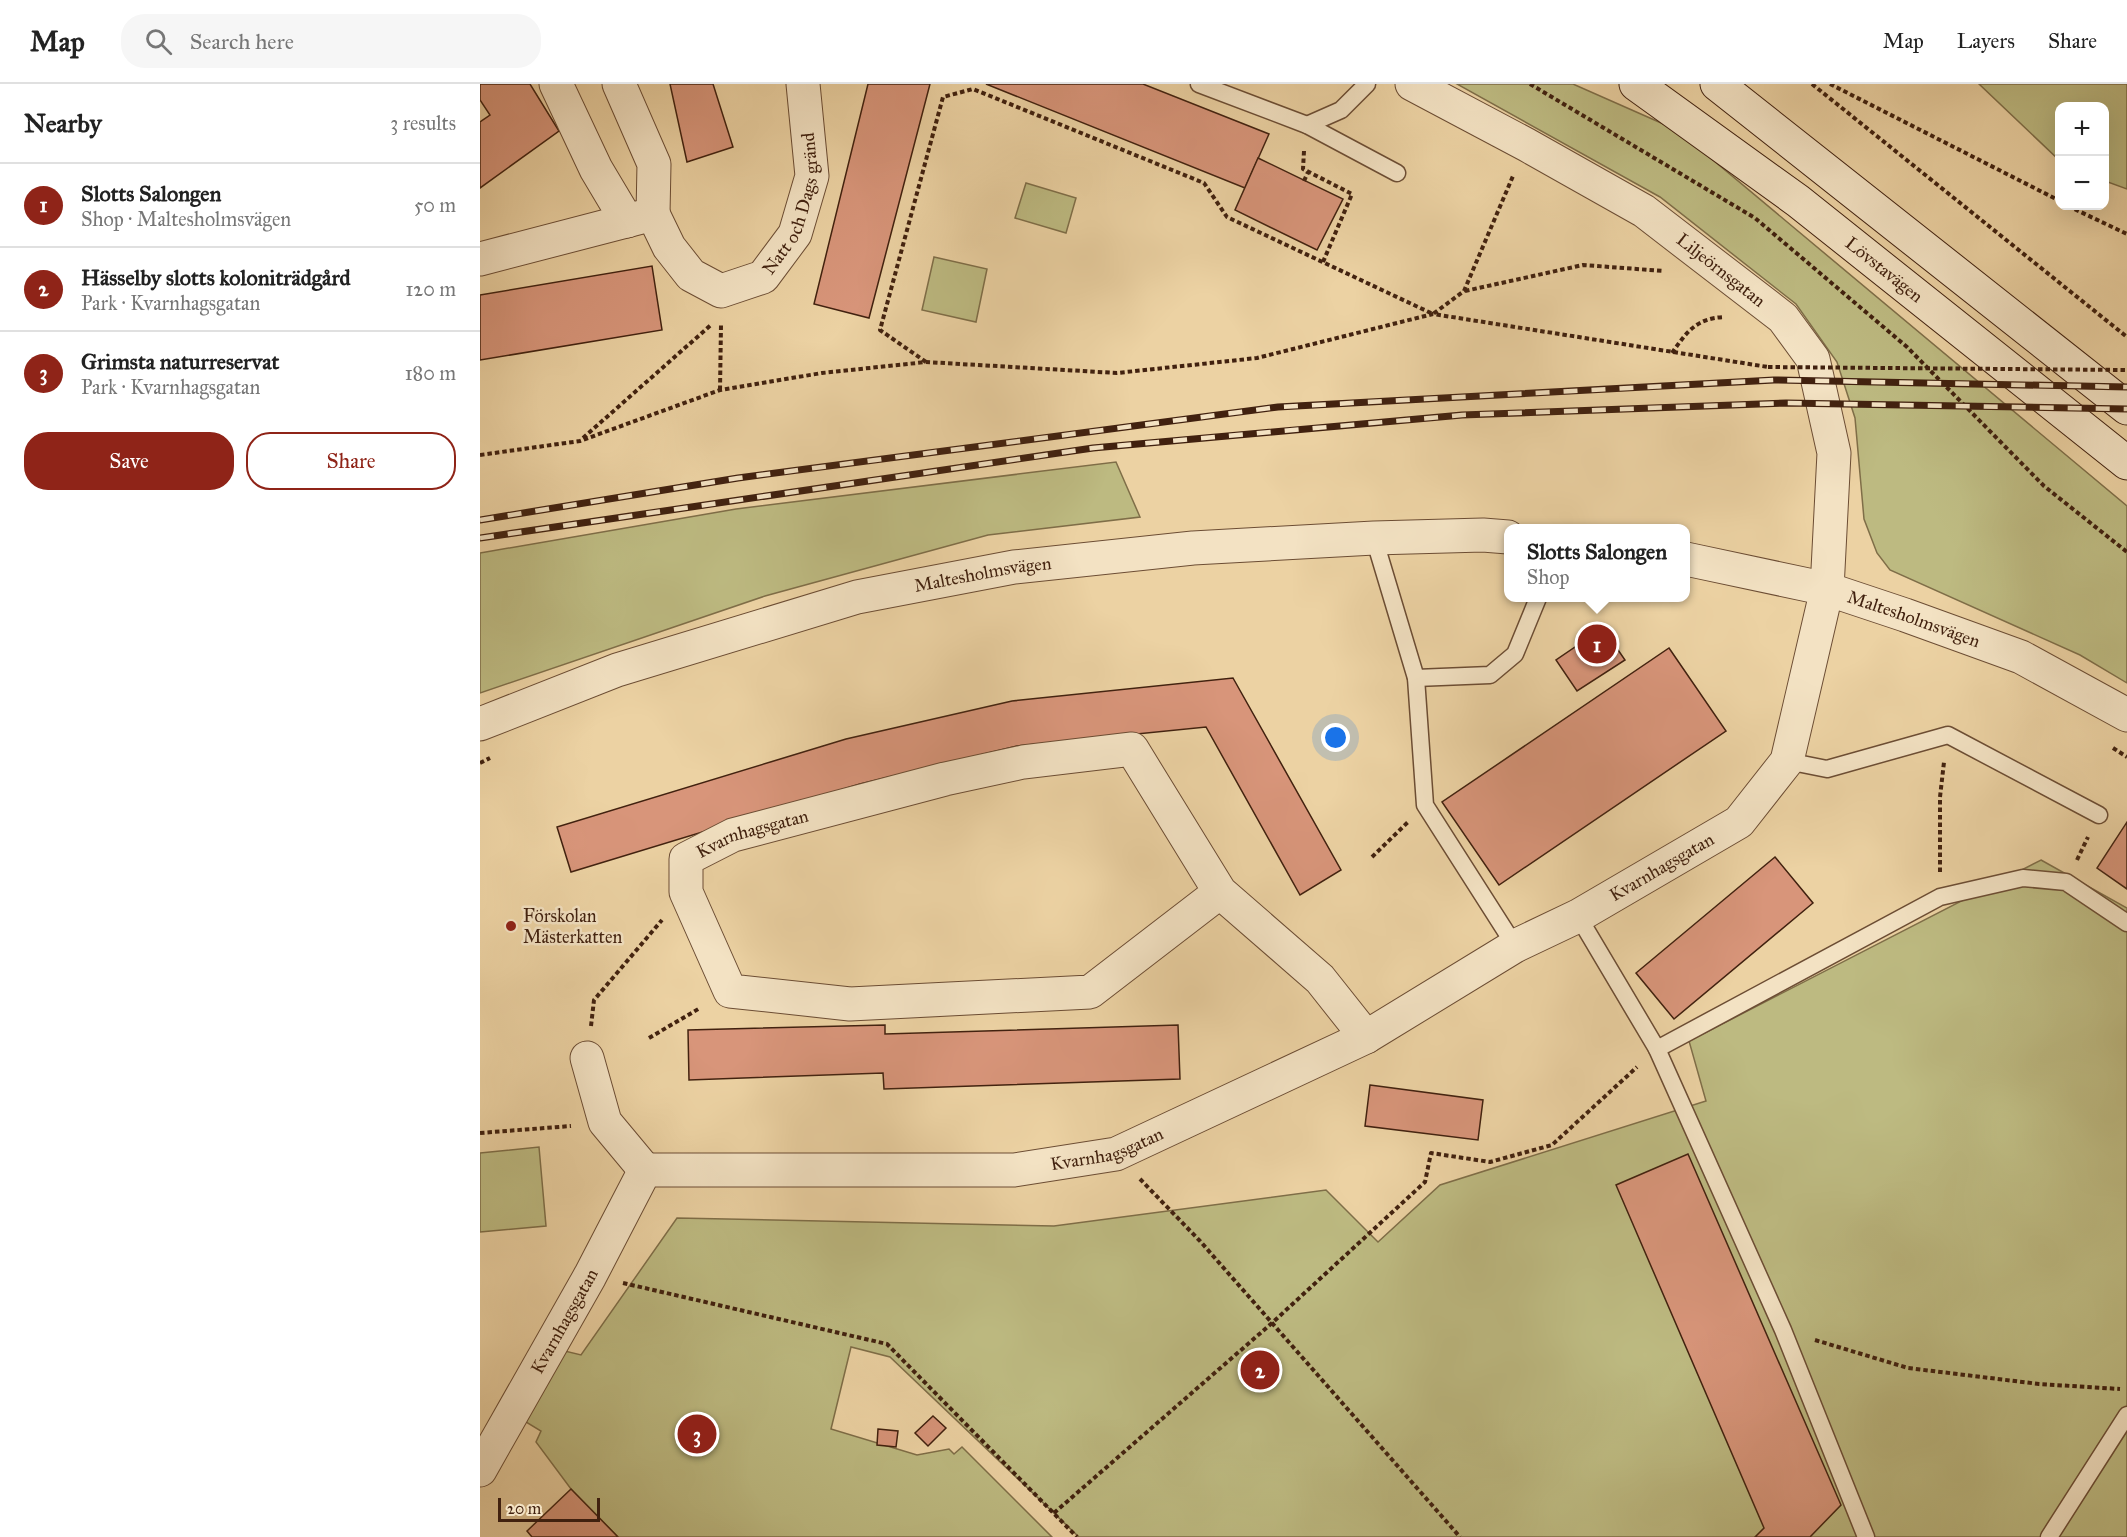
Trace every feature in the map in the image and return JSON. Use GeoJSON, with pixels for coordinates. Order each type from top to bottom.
{"type":"FeatureCollection","features":[{"type":"Feature","properties":{"kind":"street"},"geometry":{"type":"LineString","coordinates":[[556,84],[596,168],[669,247],[690,275],[721,303]]}},
{"type":"Feature","properties":{"kind":"street"},"geometry":{"type":"LineString","coordinates":[[619,84],[654,164],[640,218]]}},
{"type":"Feature","properties":{"kind":"street","name":"Natt och Dags gränd"},"geometry":{"type":"LineString","coordinates":[[721,303],[764,277],[795,234],[812,176],[803,84]]}},
{"type":"Feature","properties":{"kind":"street","name":"Liljeörnsgatan"},"geometry":{"type":"LineString","coordinates":[[1413,84],[1527,144],[1644,211],[1783,318],[1813,359],[1834,453],[1827,589]]}},
{"type":"Feature","properties":{"kind":"street","name":"Lövstavägen"},"geometry":{"type":"LineString","coordinates":[[1636,84],[1798,201],[2127,462]]}},
{"type":"Feature","properties":{"kind":"street"},"geometry":{"type":"LineString","coordinates":[[1717,84],[2127,408]]}},
{"type":"Feature","properties":{"kind":"street"},"geometry":{"type":"LineString","coordinates":[[480,259],[640,218]]}},
{"type":"Feature","properties":{"kind":"street","name":"Maltesholmsvägen"},"geometry":{"type":"LineString","coordinates":[[480,724],[617,670],[857,597],[1014,567],[1192,548],[1374,538],[1483,535],[1504,537]]}},
{"type":"Feature","properties":{"kind":"street","name":"Maltesholmsvägen"},"geometry":{"type":"LineString","coordinates":[[1690,561],[1827,589],[2021,657],[2127,715]]}},
{"type":"Feature","properties":{"kind":"street","name":"Kvarnhagsgatan"},"geometry":{"type":"LineString","coordinates":[[480,1470],[590,1276],[645,1170],[1014,1170],[1116,1154],[1366,1037],[1515,946],[1578,915],[1739,822],[1787,761],[1827,589]]}},
{"type":"Feature","properties":{"kind":"street","name":"Kvarnhagsgatan"},"geometry":{"type":"LineString","coordinates":[[730,991],[686,892],[686,859],[733,836],[945,779],[1023,762],[1132,749],[1220,891],[1320,979],[1366,1037]]}},
{"type":"Feature","properties":{"kind":"street"},"geometry":{"type":"LineString","coordinates":[[730,991],[850,1004],[1090,992],[1220,891]]}},
{"type":"Feature","properties":{"kind":"street"},"geometry":{"type":"LineString","coordinates":[[587,1058],[605,1122],[645,1170]]}},
{"type":"Feature","properties":{"kind":"lane"},"geometry":{"type":"LineString","coordinates":[[1199,84],[1307,125],[1397,172]]}},
{"type":"Feature","properties":{"kind":"lane"},"geometry":{"type":"LineString","coordinates":[[1307,125],[1341,110],[1367,84]]}},
{"type":"Feature","properties":{"kind":"lane"},"geometry":{"type":"LineString","coordinates":[[1374,538],[1416,678],[1425,805],[1515,946]]}},
{"type":"Feature","properties":{"kind":"lane"},"geometry":{"type":"LineString","coordinates":[[1416,678],[1490,675],[1515,654],[1536,602]]}},
{"type":"Feature","properties":{"kind":"lane"},"geometry":{"type":"LineString","coordinates":[[1787,761],[1827,769],[1948,735],[2099,815]]}},
{"type":"Feature","properties":{"kind":"lane"},"geometry":{"type":"LineString","coordinates":[[1657,1049],[1940,897],[2023,878],[2066,882],[2127,923]]}},
{"type":"Feature","properties":{"kind":"lane"},"geometry":{"type":"LineString","coordinates":[[1578,915],[1657,1049],[1783,1330],[1866,1537]]}},
{"type":"Feature","properties":{"kind":"lane"},"geometry":{"type":"LineString","coordinates":[[2049,1537],[2127,1415]]}},
{"type":"Feature","properties":{"kind":"path"},"geometry":{"type":"LineString","coordinates":[[1530,84],[1755,218],[1907,347],[2044,486],[2127,552]]}},
{"type":"Feature","properties":{"kind":"path"},"geometry":{"type":"LineString","coordinates":[[1812,84],[2127,337]]}},
{"type":"Feature","properties":{"kind":"path"},"geometry":{"type":"LineString","coordinates":[[1830,84],[2055,198]]}},
{"type":"Feature","properties":{"kind":"path"},"geometry":{"type":"LineString","coordinates":[[926,362],[880,330],[943,96],[974,88],[1204,183],[1227,217],[1433,314],[1768,367],[2127,370]]}},
{"type":"Feature","properties":{"kind":"path"},"geometry":{"type":"LineString","coordinates":[[1307,125],[1303,169],[1352,194],[1323,262]]}},
{"type":"Feature","properties":{"kind":"path"},"geometry":{"type":"LineString","coordinates":[[1464,291],[1527,144]]}},
{"type":"Feature","properties":{"kind":"path"},"geometry":{"type":"LineString","coordinates":[[1304,180],[1308,172]]}},
{"type":"Feature","properties":{"kind":"path"},"geometry":{"type":"LineString","coordinates":[[2076,210],[2127,234]]}},
{"type":"Feature","properties":{"kind":"path"},"geometry":{"type":"LineString","coordinates":[[480,454],[580,441],[720,390],[822,373],[926,362],[1117,373],[1257,358],[1433,314],[1464,291],[1584,265],[1674,272]]}},
{"type":"Feature","properties":{"kind":"path"},"geometry":{"type":"LineString","coordinates":[[720,390],[721,303]]}},
{"type":"Feature","properties":{"kind":"path"},"geometry":{"type":"LineString","coordinates":[[580,441],[721,303]]}},
{"type":"Feature","properties":{"kind":"path"},"geometry":{"type":"LineString","coordinates":[[1672,353],[1683,337],[1701,321],[1712,317],[1730,316]]}},
{"type":"Feature","properties":{"kind":"path"},"geometry":{"type":"LineString","coordinates":[[1940,897],[1940,797],[1948,735]]}},
{"type":"Feature","properties":{"kind":"path"},"geometry":{"type":"LineString","coordinates":[[2108,745],[2127,757]]}},
{"type":"Feature","properties":{"kind":"path"},"geometry":{"type":"LineString","coordinates":[[480,763],[491,758]]}},
{"type":"Feature","properties":{"kind":"path"},"geometry":{"type":"LineString","coordinates":[[1372,857],[1425,805]]}},
{"type":"Feature","properties":{"kind":"path"},"geometry":{"type":"LineString","coordinates":[[2066,882],[2099,815]]}},
{"type":"Feature","properties":{"kind":"path"},"geometry":{"type":"LineString","coordinates":[[587,1058],[594,1000],[686,892]]}},
{"type":"Feature","properties":{"kind":"path"},"geometry":{"type":"LineString","coordinates":[[649,1038],[730,991]]}},
{"type":"Feature","properties":{"kind":"path"},"geometry":{"type":"LineString","coordinates":[[1054,1513],[1272,1323],[1425,1182],[1431,1153],[1490,1162],[1552,1145],[1657,1049]]}},
{"type":"Feature","properties":{"kind":"path"},"geometry":{"type":"LineString","coordinates":[[480,1133],[605,1122]]}},
{"type":"Feature","properties":{"kind":"path"},"geometry":{"type":"LineString","coordinates":[[1116,1154],[1200,1241],[1460,1537]]}},
{"type":"Feature","properties":{"kind":"path"},"geometry":{"type":"LineString","coordinates":[[590,1276],[887,1344],[1077,1537]]}},
{"type":"Feature","properties":{"kind":"path"},"geometry":{"type":"LineString","coordinates":[[1783,1330],[1908,1368],[2039,1384],[2127,1389]]}},
{"type":"Feature","properties":{"kind":"shaded area"},"geometry":{"type":"Polygon","coordinates":[[[1457,84],[1573,84],[1677,130],[2127,506],[2127,683],[2080,655],[1890,570],[1877,553],[1864,519],[1855,418],[1837,362],[1796,304],[1660,197],[1457,84]]]}},
{"type":"Feature","properties":{"kind":"shaded area"},"geometry":{"type":"Polygon","coordinates":[[[1979,84],[2127,84],[2127,189],[2109,182],[2109,102],[2055,102],[2055,156],[1979,84]]]}},
{"type":"Feature","properties":{"kind":"shaded area"},"geometry":{"type":"Polygon","coordinates":[[[1026,183],[1076,198],[1066,233],[1015,218],[1026,183]]]}},
{"type":"Feature","properties":{"kind":"shaded area"},"geometry":{"type":"Polygon","coordinates":[[[934,257],[987,269],[976,322],[922,310],[934,257]]]}},
{"type":"Feature","properties":{"kind":"shaded area"},"geometry":{"type":"Polygon","coordinates":[[[1116,462],[1140,517],[988,535],[765,596],[480,693],[480,553],[736,509],[1116,462]]]}},
{"type":"Feature","properties":{"kind":"shaded area"},"geometry":{"type":"Polygon","coordinates":[[[2041,860],[2127,908],[2127,1537],[1079,1537],[890,1357],[851,1347],[831,1429],[917,1455],[949,1449],[954,1454],[962,1447],[1052,1537],[618,1537],[571,1489],[536,1442],[541,1431],[526,1422],[565,1351],[581,1355],[677,1218],[1054,1226],[1326,1190],[1378,1242],[1440,1185],[1706,1101],[1689,1041],[2041,860]]]}},
{"type":"Feature","properties":{"kind":"shaded area"},"geometry":{"type":"Polygon","coordinates":[[[539,1147],[546,1226],[480,1232],[480,1153],[539,1147]]]}},
{"type":"Feature","properties":{"kind":"building"},"geometry":{"type":"Polygon","coordinates":[[[480,84],[530,84],[559,131],[480,188],[480,122],[490,115],[480,100],[480,84]]]}},
{"type":"Feature","properties":{"kind":"building"},"geometry":{"type":"Polygon","coordinates":[[[670,84],[713,84],[733,147],[687,162],[670,84]]]}},
{"type":"Feature","properties":{"kind":"building"},"geometry":{"type":"Polygon","coordinates":[[[868,84],[930,84],[869,318],[814,304],[868,84]]]}},
{"type":"Feature","properties":{"kind":"building"},"geometry":{"type":"Polygon","coordinates":[[[986,84],[1143,84],[1269,134],[1245,188],[986,84]]]}},
{"type":"Feature","properties":{"kind":"building"},"geometry":{"type":"Polygon","coordinates":[[[1258,158],[1343,199],[1317,250],[1235,210],[1258,158]]]}},
{"type":"Feature","properties":{"kind":"building"},"geometry":{"type":"Polygon","coordinates":[[[652,266],[662,330],[480,360],[480,295],[652,266]]]}},
{"type":"Feature","properties":{"kind":"building"},"geometry":{"type":"Polygon","coordinates":[[[1603,628],[1625,660],[1577,691],[1556,660],[1603,628]]]}},
{"type":"Feature","properties":{"kind":"building"},"geometry":{"type":"Polygon","coordinates":[[[1669,648],[1726,731],[1499,885],[1442,802],[1669,648]]]}},
{"type":"Feature","properties":{"kind":"building"},"geometry":{"type":"Polygon","coordinates":[[[1233,678],[1341,870],[1300,895],[1206,727],[1017,746],[860,784],[571,872],[557,827],[846,739],[1012,701],[1233,678]]]}},
{"type":"Feature","properties":{"kind":"building"},"geometry":{"type":"Polygon","coordinates":[[[2127,822],[2127,889],[2097,868],[2127,822]]]}},
{"type":"Feature","properties":{"kind":"building"},"geometry":{"type":"Polygon","coordinates":[[[1775,857],[1813,903],[1674,1019],[1636,973],[1775,857]]]}},
{"type":"Feature","properties":{"kind":"building"},"geometry":{"type":"Polygon","coordinates":[[[885,1025],[885,1034],[1178,1025],[1180,1079],[884,1089],[883,1073],[689,1080],[688,1030],[885,1025]]]}},
{"type":"Feature","properties":{"kind":"building"},"geometry":{"type":"Polygon","coordinates":[[[1370,1085],[1483,1100],[1478,1140],[1365,1126],[1370,1085]]]}},
{"type":"Feature","properties":{"kind":"building"},"geometry":{"type":"Polygon","coordinates":[[[1688,1154],[1841,1505],[1810,1537],[1755,1537],[1764,1528],[1616,1185],[1688,1154]]]}},
{"type":"Feature","properties":{"kind":"building"},"geometry":{"type":"Polygon","coordinates":[[[933,1416],[946,1428],[928,1446],[915,1433],[933,1416]]]}},
{"type":"Feature","properties":{"kind":"building"},"geometry":{"type":"Polygon","coordinates":[[[878,1429],[898,1431],[896,1447],[877,1445],[878,1429]]]}},
{"type":"Feature","properties":{"kind":"building"},"geometry":{"type":"Polygon","coordinates":[[[571,1489],[618,1537],[532,1537],[527,1531],[571,1489]]]}},
{"type":"Feature","properties":{"kind":"railway"},"geometry":{"type":"LineString","coordinates":[[480,520],[738,478],[1278,407],[1774,380],[2127,387]]}},
{"type":"Feature","properties":{"kind":"railway"},"geometry":{"type":"LineString","coordinates":[[480,538],[1093,448],[1462,415],[1786,403],[2127,409]]}},
{"type":"Feature","properties":{"kind":"place","name":"Slotts Salongen"},"geometry":{"type":"Point","coordinates":[1597,644]}},
{"type":"Feature","properties":{"kind":"place","name":"Förskolan Mästerkatten"},"geometry":{"type":"Point","coordinates":[511,926]}},
{"type":"Feature","properties":{"kind":"place","name":"Hässelby slotts koloniträdgård"},"geometry":{"type":"Point","coordinates":[1260,1370]}},
{"type":"Feature","properties":{"kind":"place","name":"Grimsta naturreservat"},"geometry":{"type":"Point","coordinates":[697,1434]}}]}
